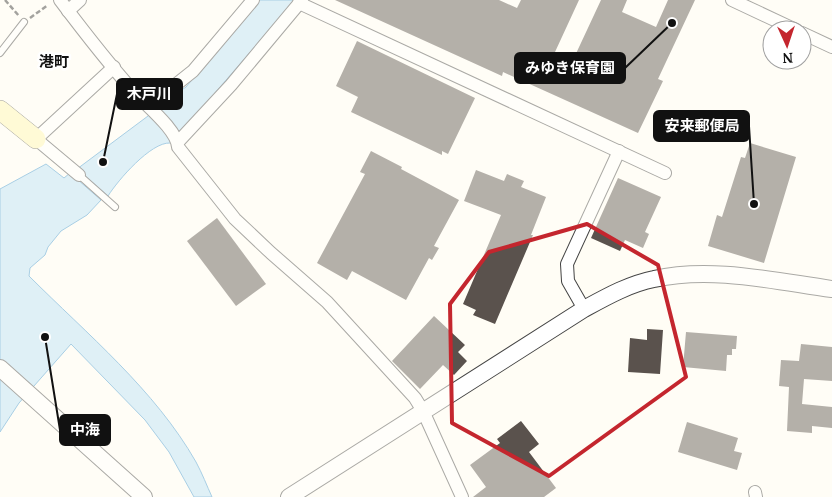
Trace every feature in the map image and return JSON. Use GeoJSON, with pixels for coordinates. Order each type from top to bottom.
{"type":"FeatureCollection","features":[{"type":"Feature","properties":{"kind":"main road"},"geometry":{"type":"LineString","coordinates":[[0,110],[36,139]]}},
{"type":"Feature","properties":{"kind":"street"},"geometry":{"type":"LineString","coordinates":[[60,0],[137,95],[151,107],[176,139],[178,147],[235,219],[270,253],[327,302],[402,384],[423,411],[462,497]]}},
{"type":"Feature","properties":{"kind":"street"},"geometry":{"type":"LineString","coordinates":[[68,10],[80,0]]}},
{"type":"Feature","properties":{"kind":"street"},"geometry":{"type":"LineString","coordinates":[[151,107],[193,71],[253,0]]}},
{"type":"Feature","properties":{"kind":"street"},"geometry":{"type":"LineString","coordinates":[[732,0],[775,20]]}},
{"type":"Feature","properties":{"kind":"street"},"geometry":{"type":"LineString","coordinates":[[176,139],[231,85],[301,2],[665,173]]}},
{"type":"Feature","properties":{"kind":"street"},"geometry":{"type":"LineString","coordinates":[[812,38],[832,47]]}},
{"type":"Feature","properties":{"kind":"street"},"geometry":{"type":"LineString","coordinates":[[79,175],[36,139],[114,66]]}},
{"type":"Feature","properties":{"kind":"street"},"geometry":{"type":"LineString","coordinates":[[584,309],[568,281],[567,264],[619,151]]}},
{"type":"Feature","properties":{"kind":"street"},"geometry":{"type":"LineString","coordinates":[[290,497],[584,309],[620,290],[653,279],[680,275],[714,274],[832,289]]}},
{"type":"Feature","properties":{"kind":"street"},"geometry":{"type":"LineString","coordinates":[[0,368],[144,497]]}},
{"type":"Feature","properties":{"kind":"lane"},"geometry":{"type":"LineString","coordinates":[[0,54],[24,22]]}},
{"type":"Feature","properties":{"kind":"lane"},"geometry":{"type":"LineString","coordinates":[[79,175],[112,205]]}},
{"type":"Feature","properties":{"kind":"path"},"geometry":{"type":"LineString","coordinates":[[5,0],[24,22],[56,0]]}},
{"type":"Feature","properties":{"kind":"highlighted area"},"geometry":{"type":"Polygon","coordinates":[[[587,224],[658,265],[686,377],[549,476],[452,423],[450,304],[489,252],[587,224]]]}},
{"type":"Feature","properties":{"kind":"water"},"geometry":{"type":"Polygon","coordinates":[[[259,0],[295,0],[178,136],[170,143],[162,144],[145,155],[127,172],[108,196],[77,169],[148,116],[155,108],[186,87],[259,0]]]}},
{"type":"Feature","properties":{"kind":"water"},"geometry":{"type":"Polygon","coordinates":[[[46,164],[64,178],[70,173],[101,200],[87,215],[61,231],[48,247],[45,255],[30,268],[29,276],[97,341],[161,411],[196,462],[212,497],[194,497],[169,452],[145,420],[71,344],[19,403],[0,432],[0,189],[46,164]]]}},
{"type":"Feature","properties":{"kind":"building"},"geometry":{"type":"Polygon","coordinates":[[[335,0],[499,0],[517,8],[521,0],[579,0],[555,52],[573,60],[601,0],[627,0],[622,12],[656,27],[668,0],[695,0],[658,79],[663,81],[638,133],[503,72],[502,76],[335,0]]]}},
{"type":"Feature","properties":{"kind":"building"},"geometry":{"type":"Polygon","coordinates":[[[357,41],[475,98],[448,154],[442,151],[442,155],[351,112],[358,97],[336,86],[357,41]]]}},
{"type":"Feature","properties":{"kind":"building"},"geometry":{"type":"Polygon","coordinates":[[[750,143],[796,157],[764,263],[708,246],[717,215],[722,217],[741,157],[745,158],[750,143]]]}},
{"type":"Feature","properties":{"kind":"building"},"geometry":{"type":"Polygon","coordinates":[[[371,151],[459,200],[434,246],[439,248],[432,260],[429,258],[406,300],[352,271],[347,280],[317,263],[365,174],[360,172],[371,151]]]}},
{"type":"Feature","properties":{"kind":"building"},"geometry":{"type":"Polygon","coordinates":[[[476,170],[504,181],[507,174],[524,181],[521,187],[546,197],[531,235],[533,235],[495,324],[473,315],[476,310],[463,304],[501,215],[464,201],[476,170]]]}},
{"type":"Feature","properties":{"kind":"building"},"geometry":{"type":"Polygon","coordinates":[[[618,178],[661,197],[645,232],[649,234],[643,248],[625,240],[620,251],[591,238],[618,178]]]}},
{"type":"Feature","properties":{"kind":"building"},"geometry":{"type":"Polygon","coordinates":[[[217,218],[266,284],[236,306],[187,241],[217,218]]]}},
{"type":"Feature","properties":{"kind":"building"},"geometry":{"type":"Polygon","coordinates":[[[434,316],[465,345],[458,352],[467,361],[454,375],[443,365],[420,389],[392,361],[434,316]]]}},
{"type":"Feature","properties":{"kind":"building"},"geometry":{"type":"Polygon","coordinates":[[[647,329],[663,330],[660,374],[628,372],[630,338],[647,340],[647,329]]]}},
{"type":"Feature","properties":{"kind":"building"},"geometry":{"type":"Polygon","coordinates":[[[686,332],[737,336],[736,349],[732,349],[732,355],[727,355],[726,371],[683,367],[686,332]]]}},
{"type":"Feature","properties":{"kind":"building"},"geometry":{"type":"Polygon","coordinates":[[[801,344],[832,347],[832,381],[804,379],[802,404],[832,407],[832,428],[812,426],[812,433],[787,431],[789,387],[779,386],[781,360],[799,361],[801,344]]]}},
{"type":"Feature","properties":{"kind":"building"},"geometry":{"type":"Polygon","coordinates":[[[521,421],[539,444],[529,452],[556,488],[544,497],[473,497],[486,487],[470,465],[500,443],[497,439],[521,421]]]}},
{"type":"Feature","properties":{"kind":"building"},"geometry":{"type":"Polygon","coordinates":[[[687,422],[738,438],[734,451],[742,453],[737,470],[678,452],[687,422]]]}},
{"type":"Feature","properties":{"kind":"place","name":"みゆき保育園"},"geometry":{"type":"Point","coordinates":[672,23]}},
{"type":"Feature","properties":{"kind":"place","name":"木戸川"},"geometry":{"type":"Point","coordinates":[103,162]}},
{"type":"Feature","properties":{"kind":"place","name":"安来郵便局"},"geometry":{"type":"Point","coordinates":[754,204]}},
{"type":"Feature","properties":{"kind":"place","name":"中海"},"geometry":{"type":"Point","coordinates":[45,337]}},
{"type":"Feature","properties":{"kind":"district","name":"港町"},"geometry":{"type":"Point","coordinates":[54,61]}}]}
